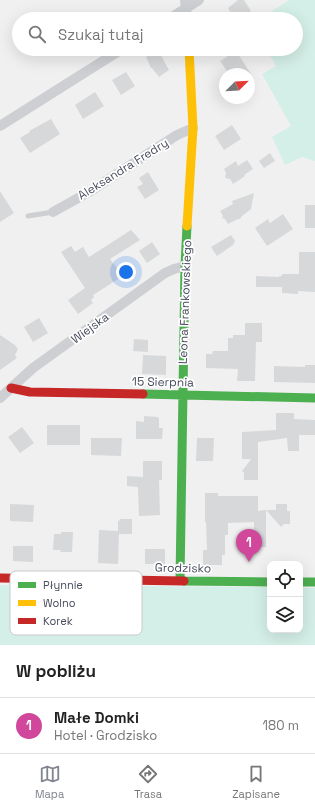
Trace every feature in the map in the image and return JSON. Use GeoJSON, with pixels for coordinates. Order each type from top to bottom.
{"type":"FeatureCollection","features":[{"type":"Feature","properties":{"kind":"street"},"geometry":{"type":"LineString","coordinates":[[177,12],[186,4],[199,0]]}},
{"type":"Feature","properties":{"kind":"street"},"geometry":{"type":"LineString","coordinates":[[0,126],[111,56]]}},
{"type":"Feature","properties":{"kind":"street","name":"Leona Frankowskiego"},"geometry":{"type":"LineString","coordinates":[[180,580],[185,266],[193,128],[189,56]]}},
{"type":"Feature","properties":{"kind":"street","name":"Aleksandra Fredry"},"geometry":{"type":"LineString","coordinates":[[53,212],[96,188],[178,135],[193,128]]}},
{"type":"Feature","properties":{"kind":"street","name":"Wiejska"},"geometry":{"type":"LineString","coordinates":[[0,398],[33,368],[165,273],[185,266]]}},
{"type":"Feature","properties":{"kind":"street","name":"15 Sierpnia"},"geometry":{"type":"LineString","coordinates":[[11,388],[30,392],[315,398]]}},
{"type":"Feature","properties":{"kind":"street","name":"Grodzisko"},"geometry":{"type":"LineString","coordinates":[[0,578],[10,578]]}},
{"type":"Feature","properties":{"kind":"street","name":"Grodzisko"},"geometry":{"type":"LineString","coordinates":[[142,580],[267,582]]}},
{"type":"Feature","properties":{"kind":"street"},"geometry":{"type":"LineString","coordinates":[[303,582],[315,582]]}},
{"type":"Feature","properties":{"kind":"lane"},"geometry":{"type":"LineString","coordinates":[[28,216],[53,212]]}},
{"type":"Feature","properties":{"kind":"green space"},"geometry":{"type":"Polygon","coordinates":[[[289,0],[315,0],[315,161],[302,157],[285,165],[272,137],[291,126],[262,74],[276,66],[271,56],[303,56],[303,12],[271,12],[289,0]]]}},
{"type":"Feature","properties":{"kind":"green space"},"geometry":{"type":"Polygon","coordinates":[[[0,585],[10,585],[10,635],[142,635],[142,586],[267,587],[267,633],[303,633],[303,588],[315,588],[315,645],[0,645],[0,585]]]}},
{"type":"Feature","properties":{"kind":"building"},"geometry":{"type":"Polygon","coordinates":[[[238,0],[244,0],[251,11],[230,12],[228,8],[238,0]]]}},
{"type":"Feature","properties":{"kind":"building"},"geometry":{"type":"Polygon","coordinates":[[[161,56],[169,70],[159,77],[151,68],[146,57],[161,56]]]}},
{"type":"Feature","properties":{"kind":"building"},"geometry":{"type":"Polygon","coordinates":[[[228,56],[239,56],[247,68],[225,68],[220,61],[228,56]]]}},
{"type":"Feature","properties":{"kind":"building"},"geometry":{"type":"Polygon","coordinates":[[[126,72],[135,86],[121,95],[112,80],[126,72]]]}},
{"type":"Feature","properties":{"kind":"building"},"geometry":{"type":"Polygon","coordinates":[[[95,92],[104,106],[83,119],[75,105],[95,92]]]}},
{"type":"Feature","properties":{"kind":"building"},"geometry":{"type":"Polygon","coordinates":[[[51,119],[60,134],[30,153],[20,138],[30,132],[29,131],[51,119]]]}},
{"type":"Feature","properties":{"kind":"building"},"geometry":{"type":"Polygon","coordinates":[[[232,125],[241,139],[224,150],[215,136],[232,125]]]}},
{"type":"Feature","properties":{"kind":"building"},"geometry":{"type":"Polygon","coordinates":[[[270,153],[275,161],[264,168],[259,161],[270,153]]]}},
{"type":"Feature","properties":{"kind":"building"},"geometry":{"type":"Polygon","coordinates":[[[247,160],[253,169],[244,175],[245,176],[233,184],[230,179],[225,178],[226,173],[224,169],[236,161],[238,166],[247,160]]]}},
{"type":"Feature","properties":{"kind":"building"},"geometry":{"type":"Polygon","coordinates":[[[148,172],[159,190],[145,199],[137,187],[143,184],[139,178],[148,172]]]}},
{"type":"Feature","properties":{"kind":"building"},"geometry":{"type":"Polygon","coordinates":[[[0,191],[14,213],[0,222],[0,191]]]}},
{"type":"Feature","properties":{"kind":"building"},"geometry":{"type":"Polygon","coordinates":[[[254,193],[251,209],[240,219],[228,224],[225,219],[222,218],[223,216],[220,211],[233,204],[232,201],[254,193]]]}},
{"type":"Feature","properties":{"kind":"building"},"geometry":{"type":"Polygon","coordinates":[[[305,205],[315,205],[315,228],[305,228],[305,205]]]}},
{"type":"Feature","properties":{"kind":"building"},"geometry":{"type":"Polygon","coordinates":[[[283,214],[293,229],[267,246],[255,228],[268,219],[270,223],[283,214]]]}},
{"type":"Feature","properties":{"kind":"building"},"geometry":{"type":"Polygon","coordinates":[[[131,230],[140,240],[110,259],[123,276],[93,295],[94,297],[91,300],[93,303],[78,314],[68,300],[85,288],[61,252],[71,246],[75,252],[83,247],[89,257],[131,230]]]}},
{"type":"Feature","properties":{"kind":"building"},"geometry":{"type":"Polygon","coordinates":[[[231,235],[235,241],[233,245],[217,256],[211,247],[231,235]]]}},
{"type":"Feature","properties":{"kind":"building"},"geometry":{"type":"Polygon","coordinates":[[[152,242],[160,254],[147,263],[139,251],[152,242]]]}},
{"type":"Feature","properties":{"kind":"building"},"geometry":{"type":"Polygon","coordinates":[[[299,252],[315,252],[315,292],[298,291],[298,294],[282,293],[282,287],[256,287],[256,276],[279,277],[282,276],[282,274],[299,274],[299,252]]]}},
{"type":"Feature","properties":{"kind":"building"},"geometry":{"type":"Polygon","coordinates":[[[39,318],[48,333],[33,342],[24,327],[39,318]]]}},
{"type":"Feature","properties":{"kind":"building"},"geometry":{"type":"Polygon","coordinates":[[[245,323],[262,323],[262,342],[256,342],[255,381],[237,381],[238,369],[206,368],[206,354],[212,354],[213,351],[228,351],[228,338],[233,338],[233,335],[245,335],[245,323]]]}},
{"type":"Feature","properties":{"kind":"building"},"geometry":{"type":"Polygon","coordinates":[[[0,335],[15,345],[18,349],[15,355],[17,358],[0,370],[0,335]]]}},
{"type":"Feature","properties":{"kind":"building"},"geometry":{"type":"Polygon","coordinates":[[[134,339],[148,340],[148,352],[133,351],[134,339]]]}},
{"type":"Feature","properties":{"kind":"building"},"geometry":{"type":"Polygon","coordinates":[[[143,355],[166,356],[166,375],[142,374],[143,355]]]}},
{"type":"Feature","properties":{"kind":"building"},"geometry":{"type":"Polygon","coordinates":[[[305,365],[315,365],[315,383],[274,382],[274,366],[305,367],[305,365]]]}},
{"type":"Feature","properties":{"kind":"building"},"geometry":{"type":"Polygon","coordinates":[[[276,413],[294,413],[294,419],[315,420],[315,435],[299,435],[299,451],[288,451],[287,438],[258,442],[258,480],[244,480],[244,473],[242,471],[251,459],[242,459],[242,432],[276,430],[276,413]]]}},
{"type":"Feature","properties":{"kind":"building"},"geometry":{"type":"Polygon","coordinates":[[[144,416],[159,418],[159,428],[163,428],[162,439],[136,439],[136,421],[144,422],[144,416]]]}},
{"type":"Feature","properties":{"kind":"building"},"geometry":{"type":"Polygon","coordinates":[[[47,425],[80,425],[80,445],[47,445],[47,425]]]}},
{"type":"Feature","properties":{"kind":"building"},"geometry":{"type":"Polygon","coordinates":[[[22,427],[34,443],[20,453],[8,437],[22,427]]]}},
{"type":"Feature","properties":{"kind":"building"},"geometry":{"type":"Polygon","coordinates":[[[91,438],[122,438],[121,456],[91,455],[91,438]]]}},
{"type":"Feature","properties":{"kind":"building"},"geometry":{"type":"Polygon","coordinates":[[[197,438],[214,438],[213,461],[196,461],[197,438]]]}},
{"type":"Feature","properties":{"kind":"building"},"geometry":{"type":"Polygon","coordinates":[[[143,461],[162,461],[162,480],[159,480],[160,515],[139,516],[138,487],[127,486],[127,476],[143,477],[143,461]]]}},
{"type":"Feature","properties":{"kind":"building"},"geometry":{"type":"Polygon","coordinates":[[[205,493],[218,493],[218,496],[258,496],[258,511],[266,510],[266,547],[254,547],[254,522],[228,523],[228,535],[225,535],[225,555],[222,555],[222,565],[203,565],[203,550],[207,550],[205,493]]]}},
{"type":"Feature","properties":{"kind":"building"},"geometry":{"type":"Polygon","coordinates":[[[10,504],[34,505],[33,522],[10,521],[10,504]]]}},
{"type":"Feature","properties":{"kind":"building"},"geometry":{"type":"Polygon","coordinates":[[[276,504],[287,504],[287,511],[290,511],[290,524],[284,524],[281,527],[266,510],[276,510],[276,504]]]}},
{"type":"Feature","properties":{"kind":"building"},"geometry":{"type":"Polygon","coordinates":[[[120,519],[132,519],[132,534],[119,534],[118,564],[98,563],[99,530],[118,531],[118,520],[120,521],[120,519]]]}},
{"type":"Feature","properties":{"kind":"building"},"geometry":{"type":"Polygon","coordinates":[[[61,532],[73,532],[72,552],[60,552],[61,550],[53,550],[54,534],[61,534],[61,532]]]}},
{"type":"Feature","properties":{"kind":"building"},"geometry":{"type":"Polygon","coordinates":[[[13,546],[33,546],[33,562],[13,561],[13,546]]]}},
{"type":"Feature","properties":{"kind":"building"},"geometry":{"type":"Polygon","coordinates":[[[145,549],[165,549],[165,564],[145,564],[145,549]]]}},
{"type":"Feature","properties":{"kind":"traffic: fast"},"geometry":{"type":"LineString","coordinates":[[180,580],[185,266],[187,226]]}},
{"type":"Feature","properties":{"kind":"traffic: fast"},"geometry":{"type":"LineString","coordinates":[[143,394],[315,398]]}},
{"type":"Feature","properties":{"kind":"traffic: fast"},"geometry":{"type":"LineString","coordinates":[[184,581],[267,582]]}},
{"type":"Feature","properties":{"kind":"traffic: fast"},"geometry":{"type":"LineString","coordinates":[[303,582],[315,582]]}},
{"type":"Feature","properties":{"kind":"traffic: slow"},"geometry":{"type":"LineString","coordinates":[[187,226],[193,128],[189,56]]}},
{"type":"Feature","properties":{"kind":"traffic: jam"},"geometry":{"type":"LineString","coordinates":[[11,388],[30,392],[143,394]]}},
{"type":"Feature","properties":{"kind":"traffic: jam"},"geometry":{"type":"LineString","coordinates":[[0,578],[10,578]]}},
{"type":"Feature","properties":{"kind":"traffic: jam"},"geometry":{"type":"LineString","coordinates":[[142,580],[184,581]]}},
{"type":"Feature","properties":{"kind":"place","name":"Małe Domki"},"geometry":{"type":"Point","coordinates":[249,562]}}]}
